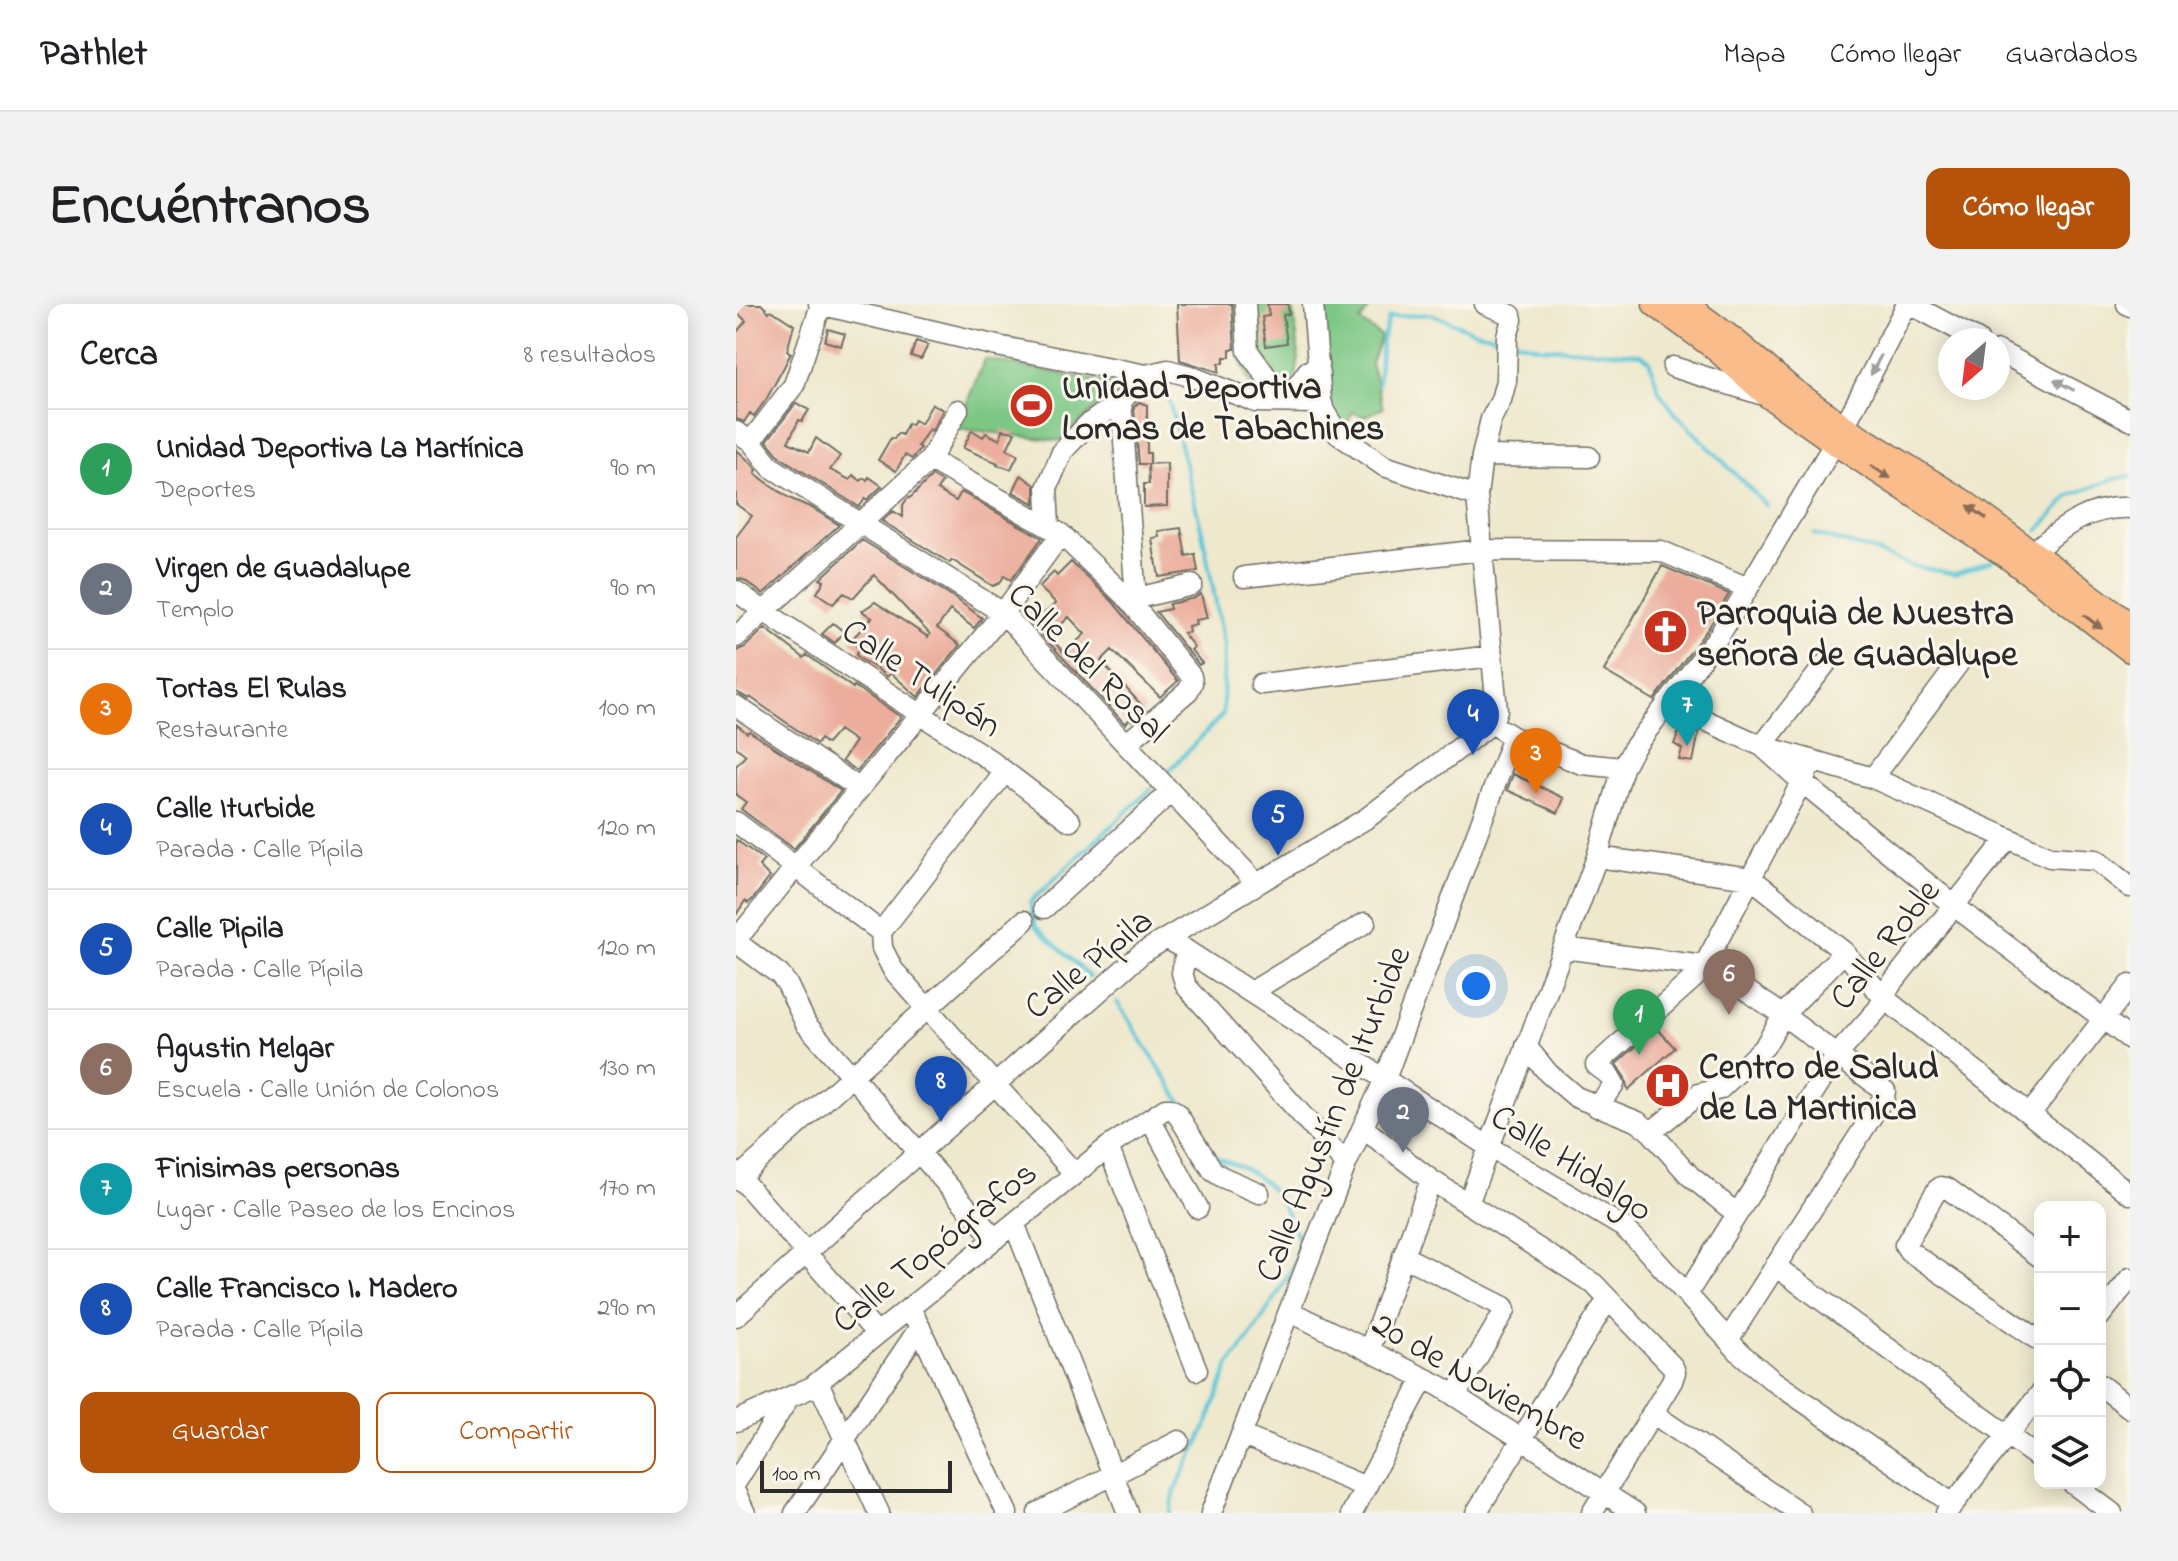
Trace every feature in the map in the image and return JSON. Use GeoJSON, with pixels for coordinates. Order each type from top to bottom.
{"type":"FeatureCollection","features":[{"type":"Feature","properties":{"kind":"main road"},"geometry":{"type":"LineString","coordinates":[[1655,304],[1839,434],[2019,549],[2130,625]]}},
{"type":"Feature","properties":{"kind":"main road"},"geometry":{"type":"LineString","coordinates":[[1685,304],[1736,342],[1781,393]]}},
{"type":"Feature","properties":{"kind":"main road"},"geometry":{"type":"LineString","coordinates":[[2019,549],[2130,650]]}},
{"type":"Feature","properties":{"kind":"street"},"geometry":{"type":"LineString","coordinates":[[744,437],[794,385],[820,304],[997,346],[1146,375],[1168,370],[1256,402],[1279,399],[1319,405]]}},
{"type":"Feature","properties":{"kind":"street"},"geometry":{"type":"LineString","coordinates":[[1245,304],[1248,351],[1279,399]]}},
{"type":"Feature","properties":{"kind":"street"},"geometry":{"type":"LineString","coordinates":[[1299,304],[1308,371],[1319,405],[1338,434],[1384,466],[1477,496]]}},
{"type":"Feature","properties":{"kind":"street"},"geometry":{"type":"LineString","coordinates":[[1313,304],[1319,405]]}},
{"type":"Feature","properties":{"kind":"street"},"geometry":{"type":"LineString","coordinates":[[1485,304],[1511,315],[1512,320],[1501,400],[1491,419],[1477,496],[1497,710],[1491,724],[1513,737],[1582,764],[1623,768]]}},
{"type":"Feature","properties":{"kind":"street"},"geometry":{"type":"LineString","coordinates":[[1468,1204],[1597,857],[1623,768],[1633,749],[1720,634],[1839,434],[1908,304],[1955,328]]}},
{"type":"Feature","properties":{"kind":"street"},"geometry":{"type":"LineString","coordinates":[[2010,357],[2130,420]]}},
{"type":"Feature","properties":{"kind":"street"},"geometry":{"type":"LineString","coordinates":[[1673,367],[1781,393]]}},
{"type":"Feature","properties":{"kind":"street"},"geometry":{"type":"LineString","coordinates":[[1279,399],[1298,385],[1308,371]]}},
{"type":"Feature","properties":{"kind":"street"},"geometry":{"type":"LineString","coordinates":[[995,1239],[806,1024],[780,975],[736,941],[1003,613],[1055,530],[1047,488],[1062,452],[1087,425],[1121,401],[1146,375]]}},
{"type":"Feature","properties":{"kind":"street"},"geometry":{"type":"LineString","coordinates":[[1121,401],[1132,599]]}},
{"type":"Feature","properties":{"kind":"street"},"geometry":{"type":"LineString","coordinates":[[736,637],[930,460],[958,410]]}},
{"type":"Feature","properties":{"kind":"street","name":"Calle del Rosal"},"geometry":{"type":"LineString","coordinates":[[744,437],[771,467],[1003,613],[1257,884]]}},
{"type":"Feature","properties":{"kind":"street"},"geometry":{"type":"LineString","coordinates":[[1482,456],[1589,457]]}},
{"type":"Feature","properties":{"kind":"street"},"geometry":{"type":"LineString","coordinates":[[930,460],[1055,530],[1132,599],[1191,676],[1188,691],[1126,744]]}},
{"type":"Feature","properties":{"kind":"street"},"geometry":{"type":"LineString","coordinates":[[2019,549],[2077,518],[2130,508]]}},
{"type":"Feature","properties":{"kind":"street"},"geometry":{"type":"LineString","coordinates":[[1244,577],[1482,550],[1661,551],[1748,588]]}},
{"type":"Feature","properties":{"kind":"street"},"geometry":{"type":"LineString","coordinates":[[1132,599],[1192,585]]}},
{"type":"Feature","properties":{"kind":"street","name":"Calle Tulipán"},"geometry":{"type":"LineString","coordinates":[[736,591],[921,713],[1070,821]]}},
{"type":"Feature","properties":{"kind":"street"},"geometry":{"type":"LineString","coordinates":[[1261,684],[1492,656]]}},
{"type":"Feature","properties":{"kind":"street"},"geometry":{"type":"LineString","coordinates":[[1762,746],[1827,662]]}},
{"type":"Feature","properties":{"kind":"street"},"geometry":{"type":"LineString","coordinates":[[1873,778],[1958,664]]}},
{"type":"Feature","properties":{"kind":"street"},"geometry":{"type":"LineString","coordinates":[[1667,703],[1762,746],[1873,778],[2050,857],[2096,860],[2130,887]]}},
{"type":"Feature","properties":{"kind":"street"},"geometry":{"type":"LineString","coordinates":[[736,706],[859,788]]}},
{"type":"Feature","properties":{"kind":"street","name":"Calle Pípila"},"geometry":{"type":"LineString","coordinates":[[736,1316],[1142,953],[1367,818],[1491,724]]}},
{"type":"Feature","properties":{"kind":"street","name":"Calle Agustín de Iturbide"},"geometry":{"type":"LineString","coordinates":[[1211,1513],[1346,1164],[1385,1079],[1513,737]]}},
{"type":"Feature","properties":{"kind":"street"},"geometry":{"type":"LineString","coordinates":[[1762,746],[1954,906],[2130,1039]]}},
{"type":"Feature","properties":{"kind":"street"},"geometry":{"type":"LineString","coordinates":[[1597,1107],[1614,1084],[1609,1075],[1596,1065],[1704,966],[1814,760]]}},
{"type":"Feature","properties":{"kind":"street"},"geometry":{"type":"LineString","coordinates":[[1005,772],[881,932],[882,948],[893,970],[1075,1174]]}},
{"type":"Feature","properties":{"kind":"street"},"geometry":{"type":"LineString","coordinates":[[1044,908],[1171,792]]}},
{"type":"Feature","properties":{"kind":"street"},"geometry":{"type":"LineString","coordinates":[[736,822],[881,932]]}},
{"type":"Feature","properties":{"kind":"street","name":"Calle Roble"},"geometry":{"type":"LineString","coordinates":[[1687,1294],[1837,1055],[1878,1009],[1889,987],[2008,838]]}},
{"type":"Feature","properties":{"kind":"street"},"geometry":{"type":"LineString","coordinates":[[1597,857],[1751,878],[1844,952],[1884,998],[2130,1194]]}},
{"type":"Feature","properties":{"kind":"street"},"geometry":{"type":"LineString","coordinates":[[877,1334],[737,1177],[1024,921]]}},
{"type":"Feature","properties":{"kind":"street"},"geometry":{"type":"LineString","coordinates":[[1251,992],[1365,923]]}},
{"type":"Feature","properties":{"kind":"street","name":"Calle Hidalgo"},"geometry":{"type":"LineString","coordinates":[[1167,938],[1489,1147],[1623,1227],[1728,1340],[1772,1380],[1949,1509]]}},
{"type":"Feature","properties":{"kind":"street"},"geometry":{"type":"LineString","coordinates":[[1563,948],[1704,966],[1722,974],[1783,1015],[1885,1091],[1728,1340]]}},
{"type":"Feature","properties":{"kind":"street"},"geometry":{"type":"LineString","coordinates":[[1186,950],[1182,973],[1186,986],[1346,1164]]}},
{"type":"Feature","properties":{"kind":"street"},"geometry":{"type":"LineString","coordinates":[[1651,1132],[1699,1094],[1720,1089],[1765,1046],[1783,1015],[1844,952]]}},
{"type":"Feature","properties":{"kind":"street"},"geometry":{"type":"LineString","coordinates":[[2030,1114],[2130,985]]}},
{"type":"Feature","properties":{"kind":"street"},"geometry":{"type":"LineString","coordinates":[[1526,1046],[1548,1073],[1576,1097],[1638,1122],[1651,1132],[1690,1176],[1737,1214]]}},
{"type":"Feature","properties":{"kind":"street"},"geometry":{"type":"LineString","coordinates":[[1198,1208],[1157,1114],[1171,1109],[1176,1112],[1213,1171],[1259,1193]]}},
{"type":"Feature","properties":{"kind":"street","name":"Calle Topógrafos"},"geometry":{"type":"LineString","coordinates":[[736,1421],[788,1399],[818,1382],[1108,1147],[1157,1114]]}},
{"type":"Feature","properties":{"kind":"street"},"geometry":{"type":"LineString","coordinates":[[1363,1128],[1431,1180],[1594,1284],[1673,1367],[1672,1381],[1592,1513]]}},
{"type":"Feature","properties":{"kind":"street"},"geometry":{"type":"LineString","coordinates":[[1108,1147],[1197,1370]]}},
{"type":"Feature","properties":{"kind":"street"},"geometry":{"type":"LineString","coordinates":[[1369,1351],[1431,1180]]}},
{"type":"Feature","properties":{"kind":"street"},"geometry":{"type":"LineString","coordinates":[[2034,1253],[1947,1188],[1941,1187],[1905,1245],[1909,1251],[2034,1337]]}},
{"type":"Feature","properties":{"kind":"street"},"geometry":{"type":"LineString","coordinates":[[1014,1223],[1128,1513]]}},
{"type":"Feature","properties":{"kind":"street"},"geometry":{"type":"LineString","coordinates":[[1403,1256],[1504,1307],[1455,1396]]}},
{"type":"Feature","properties":{"kind":"street"},"geometry":{"type":"LineString","coordinates":[[1775,1266],[2034,1455]]}},
{"type":"Feature","properties":{"kind":"street"},"geometry":{"type":"LineString","coordinates":[[2106,1305],[2129,1282]]}},
{"type":"Feature","properties":{"kind":"street"},"geometry":{"type":"LineString","coordinates":[[1476,1513],[1608,1299]]}},
{"type":"Feature","properties":{"kind":"street"},"geometry":{"type":"LineString","coordinates":[[910,1307],[1007,1513]]}},
{"type":"Feature","properties":{"kind":"street","name":"20 de Noviembre"},"geometry":{"type":"LineString","coordinates":[[1289,1311],[1455,1396],[1635,1513]]}},
{"type":"Feature","properties":{"kind":"street"},"geometry":{"type":"LineString","coordinates":[[795,1513],[920,1327]]}},
{"type":"Feature","properties":{"kind":"street"},"geometry":{"type":"LineString","coordinates":[[1352,1513],[1424,1378]]}},
{"type":"Feature","properties":{"kind":"street"},"geometry":{"type":"LineString","coordinates":[[818,1382],[879,1513]]}},
{"type":"Feature","properties":{"kind":"street"},"geometry":{"type":"LineString","coordinates":[[2106,1390],[2130,1408]]}},
{"type":"Feature","properties":{"kind":"street"},"geometry":{"type":"LineString","coordinates":[[736,1482],[788,1399]]}},
{"type":"Feature","properties":{"kind":"street"},"geometry":{"type":"LineString","coordinates":[[1949,1509],[2034,1401]]}},
{"type":"Feature","properties":{"kind":"street"},"geometry":{"type":"LineString","coordinates":[[1652,1413],[1800,1513]]}},
{"type":"Feature","properties":{"kind":"street"},"geometry":{"type":"LineString","coordinates":[[1241,1435],[1366,1487]]}},
{"type":"Feature","properties":{"kind":"street"},"geometry":{"type":"LineString","coordinates":[[1038,1513],[1179,1441]]}},
{"type":"Feature","properties":{"kind":"street"},"geometry":{"type":"LineString","coordinates":[[2080,1489],[2112,1513]]}},
{"type":"Feature","properties":{"kind":"street"},"geometry":{"type":"LineString","coordinates":[[736,1494],[745,1513]]}},
{"type":"Feature","properties":{"kind":"green space"},"geometry":{"type":"Polygon","coordinates":[[[1237,304],[1292,304],[1298,362],[1292,383],[1282,392],[1254,398],[1241,360],[1237,304]]]}},
{"type":"Feature","properties":{"kind":"green space"},"geometry":{"type":"Polygon","coordinates":[[[1318,304],[1373,304],[1360,321],[1381,336],[1371,363],[1383,408],[1364,417],[1353,412],[1344,430],[1329,411],[1318,304]]]}},
{"type":"Feature","properties":{"kind":"green space","name":"Unidad Deportiva Lomas de Tabachines"},"geometry":{"type":"Polygon","coordinates":[[[985,359],[1120,385],[1060,441],[956,428],[985,359]]]}},
{"type":"Feature","properties":{"kind":"building"},"geometry":{"type":"Polygon","coordinates":[[[736,304],[761,304],[769,312],[771,310],[794,325],[787,351],[791,353],[785,365],[767,398],[754,416],[750,413],[744,422],[736,419],[736,333],[746,321],[736,311],[736,304]]]}},
{"type":"Feature","properties":{"kind":"building"},"geometry":{"type":"Polygon","coordinates":[[[1177,304],[1232,304],[1235,349],[1230,349],[1230,357],[1224,357],[1224,363],[1219,363],[1219,372],[1180,360],[1177,304]]]}},
{"type":"Feature","properties":{"kind":"building"},"geometry":{"type":"Polygon","coordinates":[[[1267,304],[1288,304],[1289,314],[1283,315],[1287,343],[1266,346],[1262,317],[1269,316],[1267,304]]]}},
{"type":"Feature","properties":{"kind":"building"},"geometry":{"type":"Polygon","coordinates":[[[828,329],[845,334],[841,346],[825,341],[828,329]]]}},
{"type":"Feature","properties":{"kind":"building"},"geometry":{"type":"Polygon","coordinates":[[[916,341],[928,345],[921,359],[911,356],[916,341]]]}},
{"type":"Feature","properties":{"kind":"building"},"geometry":{"type":"Polygon","coordinates":[[[1139,402],[1147,405],[1147,453],[1150,453],[1150,464],[1139,464],[1134,407],[1139,402]]]}},
{"type":"Feature","properties":{"kind":"building"},"geometry":{"type":"Polygon","coordinates":[[[796,403],[809,410],[802,421],[799,420],[788,442],[809,452],[816,438],[840,456],[830,470],[850,480],[853,475],[861,481],[869,477],[882,486],[859,507],[780,457],[767,441],[796,403]]]}},
{"type":"Feature","properties":{"kind":"building"},"geometry":{"type":"Polygon","coordinates":[[[932,404],[943,410],[912,459],[905,455],[896,471],[878,460],[891,438],[894,439],[898,433],[902,435],[908,423],[911,425],[914,420],[921,424],[932,404]]]}},
{"type":"Feature","properties":{"kind":"building"},"geometry":{"type":"Polygon","coordinates":[[[972,430],[983,437],[986,433],[1000,440],[1002,430],[1015,432],[1007,449],[1018,455],[1011,469],[963,448],[972,430]]]}},
{"type":"Feature","properties":{"kind":"building"},"geometry":{"type":"Polygon","coordinates":[[[736,449],[765,481],[839,525],[763,594],[736,578],[736,537],[752,516],[736,504],[736,449]]]}},
{"type":"Feature","properties":{"kind":"building"},"geometry":{"type":"Polygon","coordinates":[[[1167,463],[1167,506],[1144,507],[1144,484],[1149,484],[1148,464],[1167,463]]]}},
{"type":"Feature","properties":{"kind":"building"},"geometry":{"type":"Polygon","coordinates":[[[1021,475],[1035,485],[1035,504],[1013,492],[1021,475]]]}},
{"type":"Feature","properties":{"kind":"building"},"geometry":{"type":"Polygon","coordinates":[[[932,476],[942,482],[937,490],[956,501],[961,492],[1042,538],[1011,580],[1004,576],[1000,583],[993,586],[882,521],[893,511],[903,517],[903,505],[907,499],[932,476]]]}},
{"type":"Feature","properties":{"kind":"building"},"geometry":{"type":"Polygon","coordinates":[[[1181,528],[1186,556],[1195,554],[1198,571],[1159,577],[1152,538],[1159,537],[1158,531],[1181,528]]]}},
{"type":"Feature","properties":{"kind":"building"},"geometry":{"type":"Polygon","coordinates":[[[862,540],[982,618],[974,628],[950,610],[937,628],[960,645],[918,697],[891,673],[887,677],[856,655],[859,649],[851,640],[872,618],[862,611],[875,602],[928,637],[930,634],[877,578],[874,575],[853,598],[844,593],[833,604],[817,593],[824,581],[820,579],[862,540]]]}},
{"type":"Feature","properties":{"kind":"building"},"geometry":{"type":"Polygon","coordinates":[[[1071,562],[1113,602],[1178,681],[1160,697],[1112,650],[1101,661],[1146,710],[1132,721],[1130,719],[1125,724],[1022,614],[1028,608],[1038,619],[1056,603],[1039,587],[1054,572],[1057,576],[1071,562]],[[1069,617],[1049,636],[1064,653],[1085,634],[1069,617]]]}},
{"type":"Feature","properties":{"kind":"building","name":"Parroquia de Nuestra señora de Guadalupe"},"geometry":{"type":"Polygon","coordinates":[[[1662,566],[1729,594],[1709,627],[1654,700],[1604,671],[1662,566]]]}},
{"type":"Feature","properties":{"kind":"building"},"geometry":{"type":"Polygon","coordinates":[[[1201,594],[1207,618],[1195,620],[1196,624],[1188,626],[1189,632],[1183,633],[1202,663],[1199,665],[1156,612],[1170,609],[1169,604],[1201,594]]]}},
{"type":"Feature","properties":{"kind":"building"},"geometry":{"type":"Polygon","coordinates":[[[833,623],[844,632],[835,643],[822,634],[833,623]]]}},
{"type":"Feature","properties":{"kind":"building"},"geometry":{"type":"Polygon","coordinates":[[[765,628],[804,658],[807,655],[901,717],[857,771],[842,761],[855,741],[839,730],[827,744],[820,739],[817,744],[750,697],[736,692],[736,651],[745,647],[765,628]]]}},
{"type":"Feature","properties":{"kind":"building"},"geometry":{"type":"Polygon","coordinates":[[[736,724],[841,791],[794,849],[741,809],[746,802],[736,795],[736,766],[746,755],[736,747],[736,724]]]}},
{"type":"Feature","properties":{"kind":"building"},"geometry":{"type":"Polygon","coordinates":[[[1681,727],[1699,732],[1693,762],[1679,760],[1682,749],[1674,744],[1681,727]]]}},
{"type":"Feature","properties":{"kind":"building"},"geometry":{"type":"Polygon","coordinates":[[[1513,774],[1564,798],[1558,813],[1507,790],[1513,774]]]}},
{"type":"Feature","properties":{"kind":"building"},"geometry":{"type":"Polygon","coordinates":[[[736,840],[764,860],[759,866],[770,877],[752,900],[748,903],[745,901],[736,915],[736,840]]]}},
{"type":"Feature","properties":{"kind":"building"},"geometry":{"type":"Polygon","coordinates":[[[1657,1028],[1675,1048],[1628,1090],[1616,1064],[1657,1028]]]}},
{"type":"Feature","properties":{"kind":"waterway"},"geometry":{"type":"LineString","coordinates":[[1378,384],[1382,341],[1389,317],[1431,314],[1476,332],[1500,337]]}},
{"type":"Feature","properties":{"kind":"waterway"},"geometry":{"type":"LineString","coordinates":[[1512,340],[1539,347],[1641,354],[1649,360],[1659,391],[1674,412],[1767,506]]}},
{"type":"Feature","properties":{"kind":"waterway"},"geometry":{"type":"LineString","coordinates":[[1166,388],[1202,532],[1224,644],[1223,714],[1169,771]]}},
{"type":"Feature","properties":{"kind":"waterway"},"geometry":{"type":"LineString","coordinates":[[2038,531],[2069,496],[2113,479],[2130,476]]}},
{"type":"Feature","properties":{"kind":"waterway"},"geometry":{"type":"LineString","coordinates":[[1814,534],[1872,550],[1912,566],[1955,574],[1992,561]]}},
{"type":"Feature","properties":{"kind":"waterway"},"geometry":{"type":"LineString","coordinates":[[1090,977],[1036,927],[1030,902],[1152,788]]}},
{"type":"Feature","properties":{"kind":"waterway"},"geometry":{"type":"LineString","coordinates":[[1117,1002],[1185,1108]]}},
{"type":"Feature","properties":{"kind":"waterway"},"geometry":{"type":"LineString","coordinates":[[1170,1513],[1175,1490],[1206,1427],[1229,1365],[1279,1292],[1301,1244],[1272,1189],[1250,1172],[1215,1156]]}},
{"type":"Feature","properties":{"kind":"place","name":"Unidad Deportiva Lomas de Tabachines"},"geometry":{"type":"Point","coordinates":[1031,406]}},
{"type":"Feature","properties":{"kind":"place","name":"Parroquia de Nuestra señora de Guadalupe"},"geometry":{"type":"Point","coordinates":[1666,632]}},
{"type":"Feature","properties":{"kind":"place","name":"Finisimas personas"},"geometry":{"type":"Point","coordinates":[1687,746]}},
{"type":"Feature","properties":{"kind":"place","name":"Calle Iturbide"},"geometry":{"type":"Point","coordinates":[1473,755]}},
{"type":"Feature","properties":{"kind":"place","name":"Tortas El Rulas"},"geometry":{"type":"Point","coordinates":[1536,794]}},
{"type":"Feature","properties":{"kind":"place","name":"Calle Pipila"},"geometry":{"type":"Point","coordinates":[1278,856]}},
{"type":"Feature","properties":{"kind":"place","name":"Agustin Melgar"},"geometry":{"type":"Point","coordinates":[1729,1015]}},
{"type":"Feature","properties":{"kind":"place","name":"Unidad Deportiva La Martínica"},"geometry":{"type":"Point","coordinates":[1639,1055]}},
{"type":"Feature","properties":{"kind":"place","name":"Centro de Salud de La Martinica"},"geometry":{"type":"Point","coordinates":[1668,1086]}},
{"type":"Feature","properties":{"kind":"place","name":"Calle Francisco I. Madero"},"geometry":{"type":"Point","coordinates":[941,1122]}},
{"type":"Feature","properties":{"kind":"place","name":"Virgen de Guadalupe"},"geometry":{"type":"Point","coordinates":[1403,1153]}}]}
